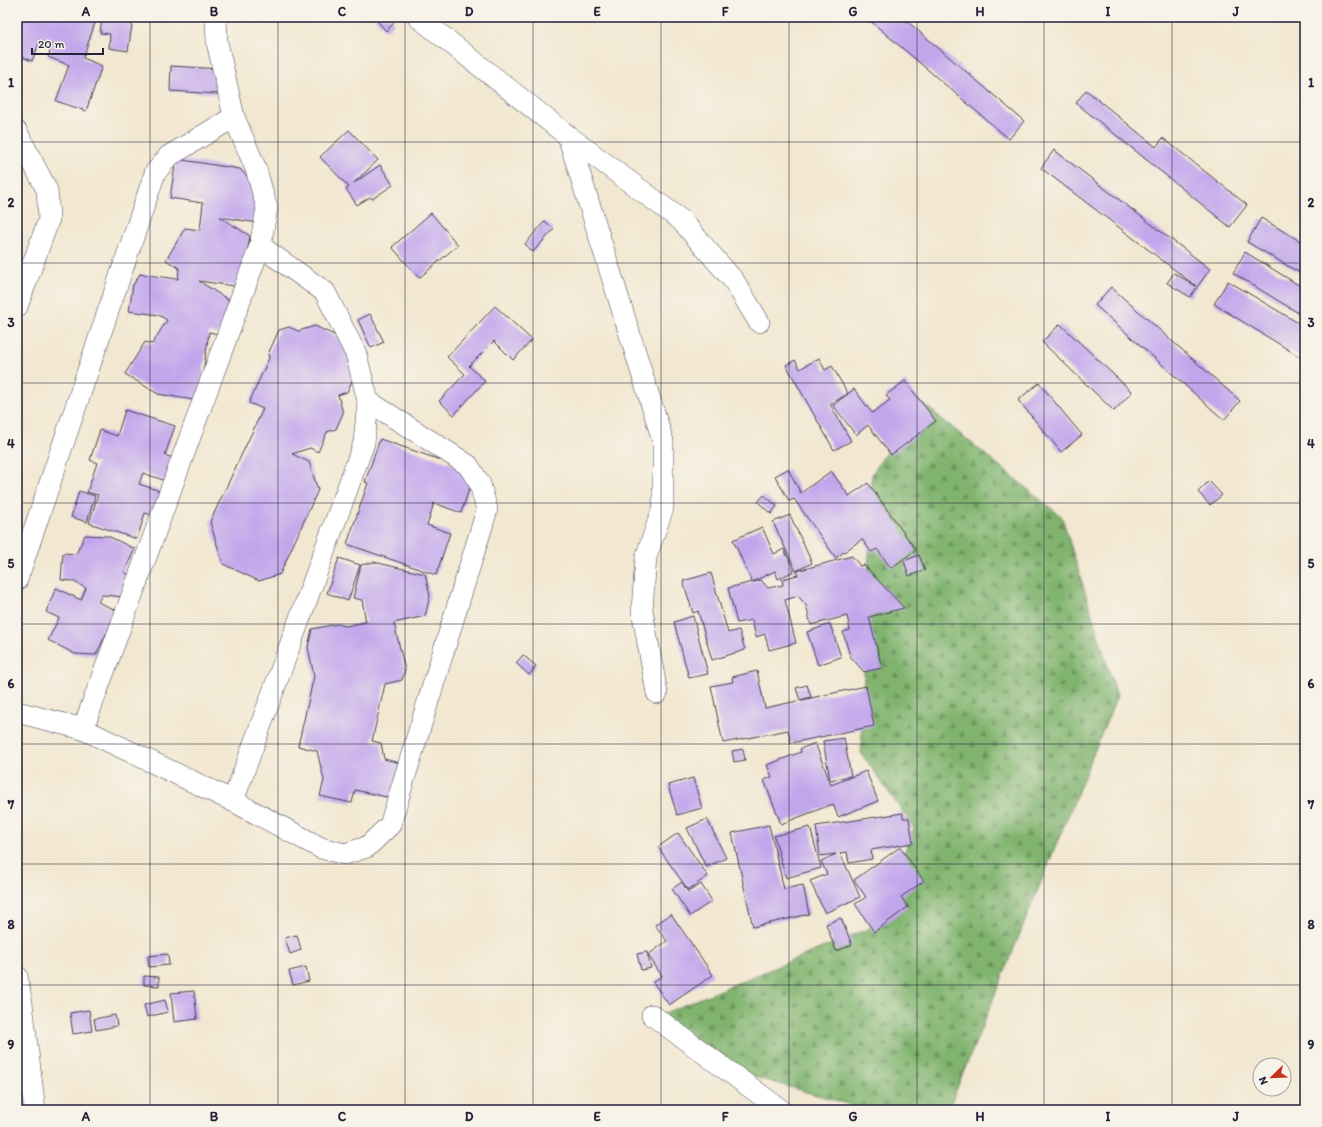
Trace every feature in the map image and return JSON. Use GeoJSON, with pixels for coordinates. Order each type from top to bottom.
{"type":"FeatureCollection","features":[{"type":"Feature","properties":{"kind":"street"},"geometry":{"type":"LineString","coordinates":[[83,729],[260,246],[267,208],[256,169],[234,116],[217,42],[216,17]]}},
{"type":"Feature","properties":{"kind":"street"},"geometry":{"type":"LineString","coordinates":[[418,17],[568,136],[681,220],[734,281],[759,322]]}},
{"type":"Feature","properties":{"kind":"street"},"geometry":{"type":"LineString","coordinates":[[17,580],[155,173],[169,156],[234,116]]}},
{"type":"Feature","properties":{"kind":"street"},"geometry":{"type":"LineString","coordinates":[[17,132],[47,190],[49,219],[17,307]]}},
{"type":"Feature","properties":{"kind":"street"},"geometry":{"type":"LineString","coordinates":[[568,136],[663,441],[663,508],[646,557],[642,610],[657,693]]}},
{"type":"Feature","properties":{"kind":"street"},"geometry":{"type":"LineString","coordinates":[[233,801],[364,443],[368,401],[356,354],[325,292],[260,246]]}},
{"type":"Feature","properties":{"kind":"street"},"geometry":{"type":"LineString","coordinates":[[17,712],[83,729],[233,801],[321,848],[345,854],[367,847],[390,825],[487,510],[480,484],[468,465],[368,401]]}},
{"type":"Feature","properties":{"kind":"street"},"geometry":{"type":"LineString","coordinates":[[17,976],[35,1110]]}},
{"type":"Feature","properties":{"kind":"street"},"geometry":{"type":"LineString","coordinates":[[652,1015],[781,1110]]}},
{"type":"Feature","properties":{"kind":"green space"},"geometry":{"type":"Polygon","coordinates":[[[920,401],[1062,517],[1117,696],[948,1110],[868,1110],[748,1075],[660,1015],[875,926],[914,828],[861,753],[872,474],[920,401]]]}},
{"type":"Feature","properties":{"kind":"building"},"geometry":{"type":"Polygon","coordinates":[[[20,17],[97,17],[83,58],[102,66],[86,111],[56,101],[69,65],[48,57],[52,45],[40,41],[32,61],[17,55],[17,26],[20,17]]]}},
{"type":"Feature","properties":{"kind":"building"},"geometry":{"type":"Polygon","coordinates":[[[102,17],[133,19],[128,51],[109,48],[110,34],[100,33],[102,17]]]}},
{"type":"Feature","properties":{"kind":"building"},"geometry":{"type":"Polygon","coordinates":[[[374,17],[389,17],[394,23],[386,31],[374,17]]]}},
{"type":"Feature","properties":{"kind":"building"},"geometry":{"type":"Polygon","coordinates":[[[866,17],[902,17],[1024,121],[1009,139],[866,17]]]}},
{"type":"Feature","properties":{"kind":"building"},"geometry":{"type":"Polygon","coordinates":[[[171,66],[221,69],[219,94],[170,91],[171,66]]]}},
{"type":"Feature","properties":{"kind":"building"},"geometry":{"type":"Polygon","coordinates":[[[1086,90],[1156,147],[1163,138],[1247,205],[1230,227],[1076,103],[1086,90]]]}},
{"type":"Feature","properties":{"kind":"building"},"geometry":{"type":"Polygon","coordinates":[[[349,130],[378,160],[354,183],[380,165],[393,185],[372,199],[370,197],[357,205],[346,189],[349,187],[320,157],[349,130]]]}},
{"type":"Feature","properties":{"kind":"building"},"geometry":{"type":"Polygon","coordinates":[[[1054,150],[1210,269],[1190,297],[1167,283],[1174,273],[1196,286],[1041,168],[1054,150]]]}},
{"type":"Feature","properties":{"kind":"building"},"geometry":{"type":"Polygon","coordinates":[[[176,159],[240,169],[258,188],[258,223],[220,217],[250,236],[241,287],[199,281],[233,303],[218,334],[209,332],[199,401],[158,394],[125,374],[145,342],[152,344],[167,320],[159,315],[129,311],[133,285],[140,274],[178,279],[179,268],[166,260],[185,228],[200,230],[203,203],[170,198],[176,159]]]}},
{"type":"Feature","properties":{"kind":"building"},"geometry":{"type":"Polygon","coordinates":[[[431,213],[458,245],[419,278],[392,247],[431,213]]]}},
{"type":"Feature","properties":{"kind":"building"},"geometry":{"type":"Polygon","coordinates":[[[1261,218],[1305,244],[1305,276],[1247,242],[1261,218]]]}},
{"type":"Feature","properties":{"kind":"building"},"geometry":{"type":"Polygon","coordinates":[[[545,221],[554,229],[533,252],[525,244],[545,221]]]}},
{"type":"Feature","properties":{"kind":"building"},"geometry":{"type":"Polygon","coordinates":[[[1245,252],[1305,289],[1305,317],[1233,273],[1245,252]]]}},
{"type":"Feature","properties":{"kind":"building"},"geometry":{"type":"Polygon","coordinates":[[[1228,281],[1305,327],[1305,360],[1214,304],[1228,281]]]}},
{"type":"Feature","properties":{"kind":"building"},"geometry":{"type":"Polygon","coordinates":[[[1111,287],[1240,401],[1224,420],[1095,305],[1111,287]]]}},
{"type":"Feature","properties":{"kind":"building"},"geometry":{"type":"Polygon","coordinates":[[[495,306],[532,340],[513,360],[494,341],[469,366],[485,381],[454,415],[439,401],[465,374],[447,357],[495,306]]]}},
{"type":"Feature","properties":{"kind":"building"},"geometry":{"type":"Polygon","coordinates":[[[370,314],[384,342],[371,348],[358,320],[370,314]]]}},
{"type":"Feature","properties":{"kind":"building"},"geometry":{"type":"Polygon","coordinates":[[[1060,324],[1132,392],[1114,411],[1042,342],[1060,324]]]}},
{"type":"Feature","properties":{"kind":"building"},"geometry":{"type":"Polygon","coordinates":[[[315,326],[349,342],[360,363],[347,392],[338,395],[343,413],[336,429],[327,432],[318,452],[310,448],[292,454],[309,462],[318,490],[280,574],[259,581],[223,564],[210,522],[263,409],[249,403],[269,358],[268,354],[279,330],[289,327],[298,331],[315,326]]]}},
{"type":"Feature","properties":{"kind":"building"},"geometry":{"type":"Polygon","coordinates":[[[819,358],[825,370],[832,366],[848,394],[830,404],[851,441],[834,450],[786,365],[795,360],[800,369],[819,358]]]}},
{"type":"Feature","properties":{"kind":"building"},"geometry":{"type":"Polygon","coordinates":[[[905,381],[936,421],[891,455],[868,425],[856,435],[833,405],[854,389],[872,413],[890,400],[886,395],[905,381]]]}},
{"type":"Feature","properties":{"kind":"building"},"geometry":{"type":"Polygon","coordinates":[[[1039,383],[1082,435],[1061,452],[1018,400],[1039,383]]]}},
{"type":"Feature","properties":{"kind":"building"},"geometry":{"type":"Polygon","coordinates":[[[125,410],[175,426],[165,455],[173,458],[166,481],[143,473],[139,484],[163,492],[155,516],[145,513],[137,539],[89,523],[98,495],[87,492],[97,463],[90,460],[100,430],[117,436],[125,410]]]}},
{"type":"Feature","properties":{"kind":"building"},"geometry":{"type":"Polygon","coordinates":[[[380,439],[475,472],[461,513],[434,503],[427,525],[450,533],[436,575],[347,544],[368,483],[365,482],[380,439]]]}},
{"type":"Feature","properties":{"kind":"building"},"geometry":{"type":"Polygon","coordinates":[[[788,469],[801,493],[831,471],[849,496],[868,483],[916,550],[891,568],[877,549],[871,552],[862,539],[836,558],[794,499],[789,501],[775,476],[788,469]]]}},
{"type":"Feature","properties":{"kind":"building"},"geometry":{"type":"Polygon","coordinates":[[[1209,481],[1222,495],[1210,505],[1198,492],[1209,481]]]}},
{"type":"Feature","properties":{"kind":"building"},"geometry":{"type":"Polygon","coordinates":[[[79,491],[95,496],[87,522],[71,517],[79,491]]]}},
{"type":"Feature","properties":{"kind":"building"},"geometry":{"type":"Polygon","coordinates":[[[764,495],[777,506],[771,514],[758,502],[764,495]]]}},
{"type":"Feature","properties":{"kind":"building"},"geometry":{"type":"Polygon","coordinates":[[[790,515],[812,563],[796,571],[773,522],[790,515]]]}},
{"type":"Feature","properties":{"kind":"building"},"geometry":{"type":"Polygon","coordinates":[[[762,527],[774,554],[784,549],[794,571],[778,579],[775,571],[752,582],[733,540],[762,527]]]}},
{"type":"Feature","properties":{"kind":"building"},"geometry":{"type":"Polygon","coordinates":[[[85,535],[108,536],[135,549],[124,572],[135,578],[126,597],[102,595],[98,602],[120,612],[116,634],[106,634],[96,655],[75,654],[48,640],[59,618],[46,612],[56,588],[81,600],[86,588],[72,581],[61,580],[63,553],[76,554],[85,535]]]}},
{"type":"Feature","properties":{"kind":"building"},"geometry":{"type":"Polygon","coordinates":[[[919,555],[925,570],[909,576],[904,561],[919,555]]]}},
{"type":"Feature","properties":{"kind":"building"},"geometry":{"type":"Polygon","coordinates":[[[852,556],[860,566],[864,565],[904,608],[869,617],[882,668],[864,672],[850,656],[843,632],[850,630],[847,616],[811,625],[806,605],[798,596],[785,600],[796,643],[769,650],[765,634],[756,637],[752,620],[737,623],[728,588],[761,580],[768,588],[783,585],[782,579],[798,575],[797,571],[852,556]]]}},
{"type":"Feature","properties":{"kind":"building"},"geometry":{"type":"Polygon","coordinates":[[[339,558],[360,565],[348,601],[327,593],[339,558]]]}},
{"type":"Feature","properties":{"kind":"building"},"geometry":{"type":"Polygon","coordinates":[[[374,562],[425,574],[430,596],[425,616],[394,623],[405,670],[402,680],[385,684],[372,741],[381,743],[384,759],[412,766],[404,801],[355,790],[352,803],[320,796],[324,780],[317,751],[298,746],[314,676],[308,647],[312,629],[337,624],[346,626],[366,622],[362,600],[353,598],[361,565],[374,562]]]}},
{"type":"Feature","properties":{"kind":"building"},"geometry":{"type":"Polygon","coordinates":[[[711,573],[728,633],[739,630],[745,650],[712,660],[698,611],[693,613],[683,581],[711,573]]]}},
{"type":"Feature","properties":{"kind":"building"},"geometry":{"type":"Polygon","coordinates":[[[693,616],[708,674],[689,678],[674,622],[693,616]]]}},
{"type":"Feature","properties":{"kind":"building"},"geometry":{"type":"Polygon","coordinates":[[[830,624],[841,657],[818,665],[807,632],[830,624]]]}},
{"type":"Feature","properties":{"kind":"building"},"geometry":{"type":"Polygon","coordinates":[[[523,655],[536,666],[529,675],[516,663],[523,655]]]}},
{"type":"Feature","properties":{"kind":"building"},"geometry":{"type":"Polygon","coordinates":[[[757,671],[765,708],[866,686],[874,726],[791,743],[788,730],[723,743],[711,686],[733,682],[732,677],[757,671]]]}},
{"type":"Feature","properties":{"kind":"building"},"geometry":{"type":"Polygon","coordinates":[[[807,685],[811,697],[800,700],[796,688],[807,685]]]}},
{"type":"Feature","properties":{"kind":"building"},"geometry":{"type":"Polygon","coordinates":[[[844,738],[851,776],[830,780],[823,741],[844,738]]]}},
{"type":"Feature","properties":{"kind":"building"},"geometry":{"type":"Polygon","coordinates":[[[815,743],[831,785],[866,771],[878,801],[838,817],[833,804],[781,824],[764,780],[772,777],[767,765],[801,752],[800,749],[815,743]]]}},
{"type":"Feature","properties":{"kind":"building"},"geometry":{"type":"Polygon","coordinates":[[[743,749],[745,760],[734,762],[732,751],[743,749]]]}},
{"type":"Feature","properties":{"kind":"building"},"geometry":{"type":"Polygon","coordinates":[[[693,778],[702,808],[677,815],[668,785],[693,778]]]}},
{"type":"Feature","properties":{"kind":"building"},"geometry":{"type":"Polygon","coordinates":[[[903,813],[903,818],[909,818],[913,843],[871,850],[872,859],[849,863],[847,852],[840,853],[860,897],[825,913],[810,881],[827,874],[821,861],[836,854],[820,856],[816,826],[903,813]]]}},
{"type":"Feature","properties":{"kind":"building"},"geometry":{"type":"Polygon","coordinates":[[[707,819],[726,858],[706,867],[687,828],[707,819]]]}},
{"type":"Feature","properties":{"kind":"building"},"geometry":{"type":"Polygon","coordinates":[[[769,825],[784,889],[803,885],[809,914],[753,927],[732,833],[769,825]]]}},
{"type":"Feature","properties":{"kind":"building"},"geometry":{"type":"Polygon","coordinates":[[[810,827],[821,868],[786,878],[774,836],[810,827]]]}},
{"type":"Feature","properties":{"kind":"building"},"geometry":{"type":"Polygon","coordinates":[[[678,833],[708,876],[688,890],[658,847],[678,833]]]}},
{"type":"Feature","properties":{"kind":"building"},"geometry":{"type":"Polygon","coordinates":[[[900,847],[924,881],[901,897],[908,907],[874,932],[855,904],[866,897],[854,880],[900,847]]]}},
{"type":"Feature","properties":{"kind":"building"},"geometry":{"type":"Polygon","coordinates":[[[682,882],[688,892],[701,884],[712,901],[690,916],[672,889],[682,882]]]}},
{"type":"Feature","properties":{"kind":"building"},"geometry":{"type":"Polygon","coordinates":[[[671,914],[713,975],[669,1005],[653,982],[662,976],[648,955],[667,941],[655,925],[671,914]]]}},
{"type":"Feature","properties":{"kind":"building"},"geometry":{"type":"Polygon","coordinates":[[[841,918],[852,945],[836,951],[826,924],[841,918]]]}},
{"type":"Feature","properties":{"kind":"building"},"geometry":{"type":"Polygon","coordinates":[[[297,935],[301,950],[290,954],[285,938],[297,935]]]}},
{"type":"Feature","properties":{"kind":"building"},"geometry":{"type":"Polygon","coordinates":[[[647,952],[651,968],[641,970],[637,954],[647,952]]]}},
{"type":"Feature","properties":{"kind":"building"},"geometry":{"type":"Polygon","coordinates":[[[168,954],[169,965],[149,967],[148,956],[168,954]]]}},
{"type":"Feature","properties":{"kind":"building"},"geometry":{"type":"Polygon","coordinates":[[[306,967],[309,981],[293,985],[289,971],[306,967]]]}},
{"type":"Feature","properties":{"kind":"building"},"geometry":{"type":"Polygon","coordinates":[[[144,976],[159,977],[159,986],[144,985],[144,976]]]}},
{"type":"Feature","properties":{"kind":"building"},"geometry":{"type":"Polygon","coordinates":[[[194,991],[197,1019],[174,1022],[171,993],[194,991]]]}},
{"type":"Feature","properties":{"kind":"building"},"geometry":{"type":"Polygon","coordinates":[[[165,1000],[168,1012],[147,1017],[144,1005],[165,1000]]]}},
{"type":"Feature","properties":{"kind":"building"},"geometry":{"type":"Polygon","coordinates":[[[89,1010],[92,1031],[73,1034],[70,1013],[89,1010]]]}},
{"type":"Feature","properties":{"kind":"building"},"geometry":{"type":"Polygon","coordinates":[[[115,1015],[117,1026],[96,1030],[94,1019],[115,1015]]]}},
{"type":"Feature","properties":{"kind":"building"},"geometry":{"type":"Polygon","coordinates":[[[17,1077],[21,1093],[17,1095],[17,1077]]]}}]}
